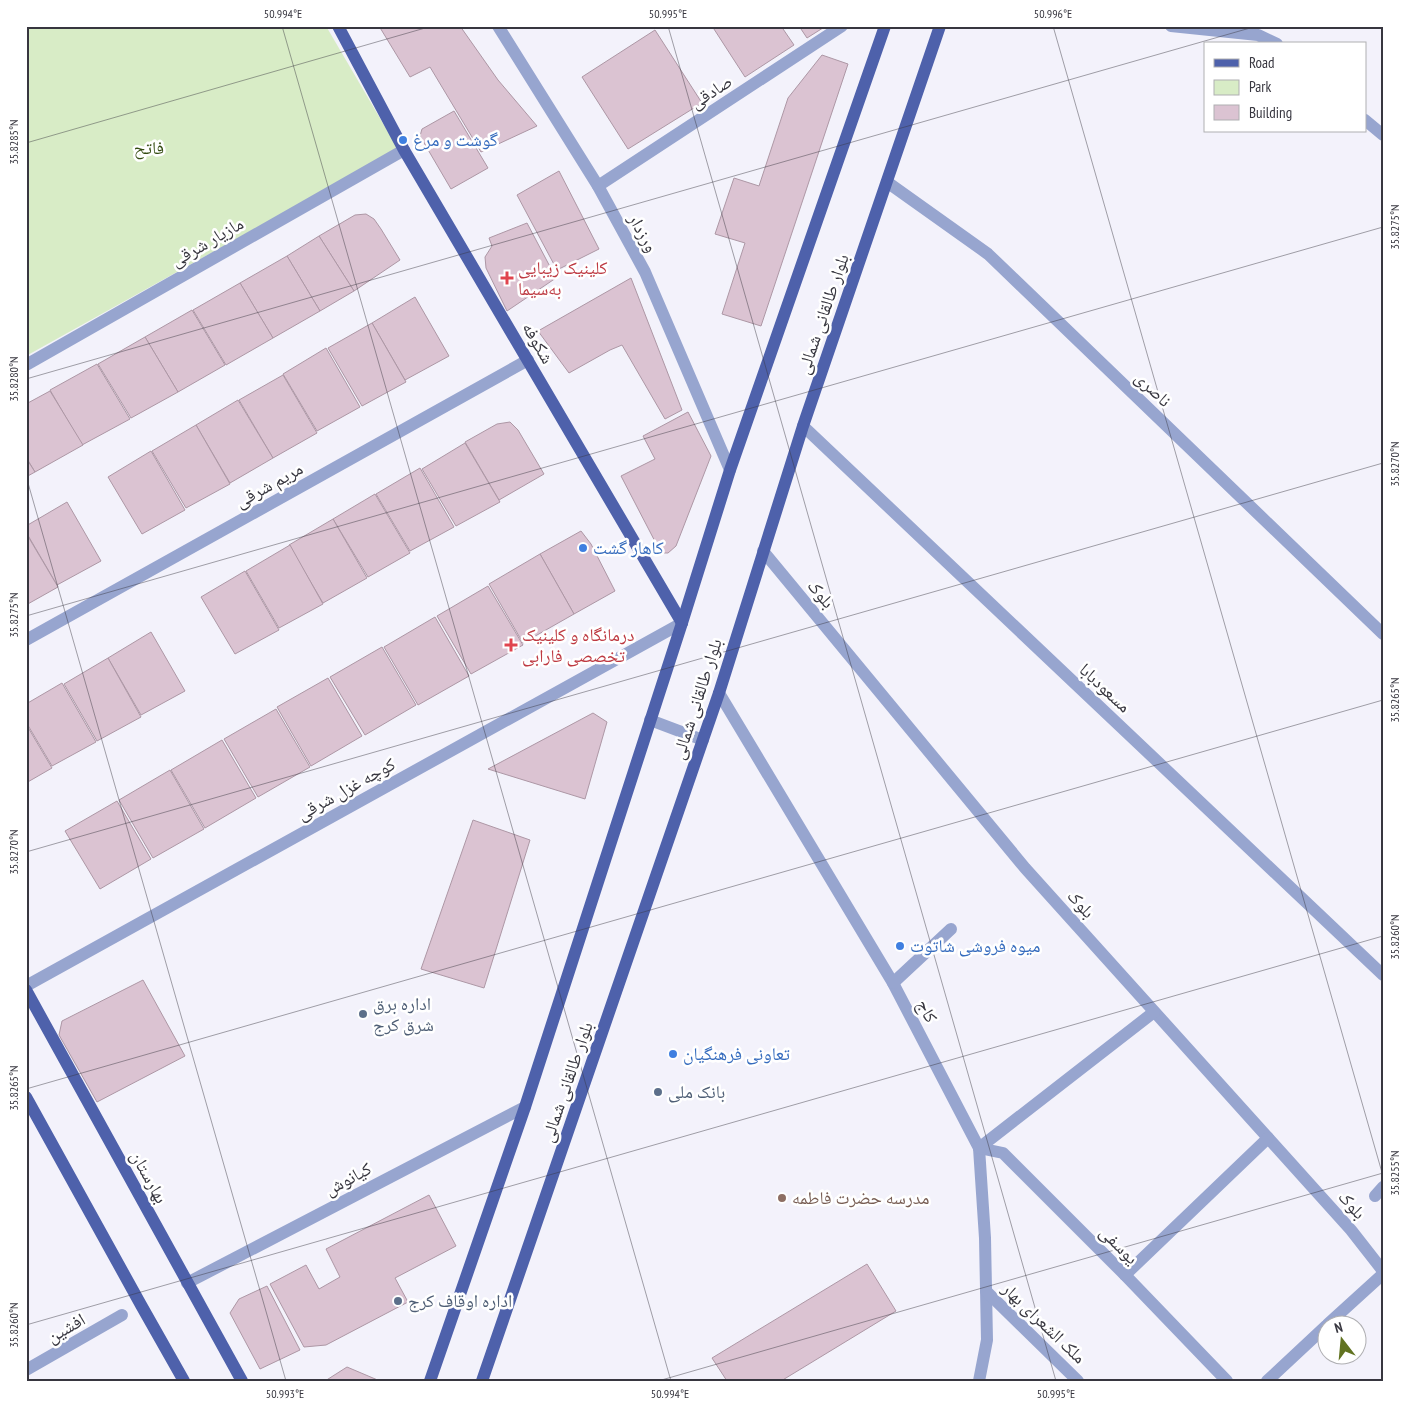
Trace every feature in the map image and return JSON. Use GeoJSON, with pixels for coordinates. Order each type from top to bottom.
{"type":"FeatureCollection","features":[{"type":"Feature","properties":{"kind":"main road","name":"شکوفه"},"geometry":{"type":"LineString","coordinates":[[338,26],[404,150],[682,622]]}},
{"type":"Feature","properties":{"kind":"main road","name":"بلوار طالقانی شمالی"},"geometry":{"type":"LineString","coordinates":[[430,1381],[525,1107],[730,470],[885,26]]}},
{"type":"Feature","properties":{"kind":"main road","name":"بلوار طالقانی شمالی"},"geometry":{"type":"LineString","coordinates":[[482,1381],[719,693],[803,426],[940,26]]}},
{"type":"Feature","properties":{"kind":"main road","name":"بهارستان"},"geometry":{"type":"LineString","coordinates":[[26,988],[242,1381]]}},
{"type":"Feature","properties":{"kind":"main road"},"geometry":{"type":"LineString","coordinates":[[26,1097],[184,1381]]}},
{"type":"Feature","properties":{"kind":"street","name":"ورزدار"},"geometry":{"type":"LineString","coordinates":[[498,26],[598,186],[645,272],[730,470]]}},
{"type":"Feature","properties":{"kind":"street","name":"صادقی"},"geometry":{"type":"LineString","coordinates":[[598,186],[842,26]]}},
{"type":"Feature","properties":{"kind":"street"},"geometry":{"type":"LineString","coordinates":[[1171,26],[1258,35],[1273,42]]}},
{"type":"Feature","properties":{"kind":"street"},"geometry":{"type":"LineString","coordinates":[[1366,121],[1383,135]]}},
{"type":"Feature","properties":{"kind":"street","name":"مازیار شرقی"},"geometry":{"type":"LineString","coordinates":[[26,365],[404,150]]}},
{"type":"Feature","properties":{"kind":"street","name":"ناصری"},"geometry":{"type":"LineString","coordinates":[[887,182],[988,254],[1383,634]]}},
{"type":"Feature","properties":{"kind":"street","name":"مریم شرقی"},"geometry":{"type":"LineString","coordinates":[[26,640],[528,360]]}},
{"type":"Feature","properties":{"kind":"street","name":"مسعودبابا"},"geometry":{"type":"LineString","coordinates":[[803,426],[1383,975]]}},
{"type":"Feature","properties":{"kind":"street","name":"بلوک"},"geometry":{"type":"LineString","coordinates":[[763,551],[1025,868],[1352,1230],[1383,1273]]}},
{"type":"Feature","properties":{"kind":"street","name":"کوچه غزل شرقی"},"geometry":{"type":"LineString","coordinates":[[26,988],[682,622]]}},
{"type":"Feature","properties":{"kind":"street","name":"کاج"},"geometry":{"type":"LineString","coordinates":[[719,693],[893,983],[978,1148],[985,1238],[987,1340],[979,1381]]}},
{"type":"Feature","properties":{"kind":"street"},"geometry":{"type":"LineString","coordinates":[[650,720],[702,740]]}},
{"type":"Feature","properties":{"kind":"street"},"geometry":{"type":"LineString","coordinates":[[893,983],[951,930]]}},
{"type":"Feature","properties":{"kind":"street"},"geometry":{"type":"LineString","coordinates":[[978,1148],[1154,1012]]}},
{"type":"Feature","properties":{"kind":"street","name":"کیانوش"},"geometry":{"type":"LineString","coordinates":[[187,1283],[525,1107]]}},
{"type":"Feature","properties":{"kind":"street"},"geometry":{"type":"LineString","coordinates":[[1125,1275],[1268,1138]]}},
{"type":"Feature","properties":{"kind":"street","name":"یوسفی"},"geometry":{"type":"LineString","coordinates":[[978,1148],[1003,1153],[1125,1275],[1227,1381]]}},
{"type":"Feature","properties":{"kind":"street"},"geometry":{"type":"LineString","coordinates":[[1339,1314],[1383,1273]]}},
{"type":"Feature","properties":{"kind":"street","name":"ملک الشعرای بهار"},"geometry":{"type":"LineString","coordinates":[[986,1291],[1078,1381]]}},
{"type":"Feature","properties":{"kind":"street","name":"افشین"},"geometry":{"type":"LineString","coordinates":[[26,1370],[122,1315]]}},
{"type":"Feature","properties":{"kind":"street"},"geometry":{"type":"LineString","coordinates":[[1267,1381],[1316,1335]]}},
{"type":"Feature","properties":{"kind":"green space","name":"فاتح"},"geometry":{"type":"Polygon","coordinates":[[[26,26],[326,26],[398,149],[26,356],[26,26]]]}},
{"type":"Feature","properties":{"kind":"building"},"geometry":{"type":"Polygon","coordinates":[[[379,26],[460,26],[498,80],[537,126],[481,152],[430,67],[410,77],[379,26]]]}},
{"type":"Feature","properties":{"kind":"building"},"geometry":{"type":"Polygon","coordinates":[[[712,26],[781,26],[794,45],[745,77],[712,26]]]}},
{"type":"Feature","properties":{"kind":"building"},"geometry":{"type":"Polygon","coordinates":[[[799,26],[826,26],[807,38],[799,26]]]}},
{"type":"Feature","properties":{"kind":"building"},"geometry":{"type":"Polygon","coordinates":[[[655,30],[702,103],[628,149],[582,77],[655,30]]]}},
{"type":"Feature","properties":{"kind":"building"},"geometry":{"type":"Polygon","coordinates":[[[822,55],[848,64],[761,326],[722,314],[745,243],[715,234],[734,178],[759,186],[788,98],[822,55]]]}},
{"type":"Feature","properties":{"kind":"building"},"geometry":{"type":"Polygon","coordinates":[[[454,111],[488,168],[451,189],[420,136],[422,129],[454,111]]]}},
{"type":"Feature","properties":{"kind":"building"},"geometry":{"type":"Polygon","coordinates":[[[559,171],[599,249],[557,270],[517,195],[559,171]]]}},
{"type":"Feature","properties":{"kind":"building"},"geometry":{"type":"Polygon","coordinates":[[[366,214],[374,219],[400,260],[354,291],[319,236],[355,215],[366,214]]]}},
{"type":"Feature","properties":{"kind":"building"},"geometry":{"type":"Polygon","coordinates":[[[527,223],[556,278],[507,311],[486,268],[485,257],[492,246],[489,238],[527,223]]]}},
{"type":"Feature","properties":{"kind":"building"},"geometry":{"type":"Polygon","coordinates":[[[319,236],[354,291],[320,311],[287,256],[319,236]]]}},
{"type":"Feature","properties":{"kind":"building"},"geometry":{"type":"Polygon","coordinates":[[[287,256],[320,311],[273,338],[240,283],[287,256]]]}},
{"type":"Feature","properties":{"kind":"building"},"geometry":{"type":"Polygon","coordinates":[[[631,278],[682,410],[665,419],[622,345],[569,373],[538,331],[631,278]]]}},
{"type":"Feature","properties":{"kind":"building"},"geometry":{"type":"Polygon","coordinates":[[[240,283],[273,338],[226,365],[193,310],[240,283]]]}},
{"type":"Feature","properties":{"kind":"building"},"geometry":{"type":"Polygon","coordinates":[[[415,297],[449,356],[405,380],[372,323],[415,297]]]}},
{"type":"Feature","properties":{"kind":"building"},"geometry":{"type":"Polygon","coordinates":[[[192,310],[225,365],[178,392],[145,337],[192,310]]]}},
{"type":"Feature","properties":{"kind":"building"},"geometry":{"type":"Polygon","coordinates":[[[372,323],[406,382],[362,406],[328,348],[372,323]]]}},
{"type":"Feature","properties":{"kind":"building"},"geometry":{"type":"Polygon","coordinates":[[[145,337],[178,392],[131,418],[98,364],[145,337]]]}},
{"type":"Feature","properties":{"kind":"building"},"geometry":{"type":"Polygon","coordinates":[[[326,348],[360,407],[317,431],[283,374],[326,348]]]}},
{"type":"Feature","properties":{"kind":"building"},"geometry":{"type":"Polygon","coordinates":[[[97,364],[130,419],[82,445],[50,390],[97,364]]]}},
{"type":"Feature","properties":{"kind":"building"},"geometry":{"type":"Polygon","coordinates":[[[283,375],[317,433],[273,458],[239,400],[283,375]]]}},
{"type":"Feature","properties":{"kind":"building"},"geometry":{"type":"Polygon","coordinates":[[[50,391],[83,445],[35,472],[26,457],[26,404],[50,391]]]}},
{"type":"Feature","properties":{"kind":"building"},"geometry":{"type":"Polygon","coordinates":[[[238,400],[273,458],[230,483],[196,425],[238,400]]]}},
{"type":"Feature","properties":{"kind":"building"},"geometry":{"type":"Polygon","coordinates":[[[688,412],[711,456],[676,546],[668,553],[661,553],[621,476],[655,459],[643,436],[688,412]]]}},
{"type":"Feature","properties":{"kind":"building"},"geometry":{"type":"Polygon","coordinates":[[[510,422],[518,430],[544,474],[499,500],[465,442],[497,424],[510,422]]]}},
{"type":"Feature","properties":{"kind":"building"},"geometry":{"type":"Polygon","coordinates":[[[196,425],[230,484],[186,508],[152,451],[196,425]]]}},
{"type":"Feature","properties":{"kind":"building"},"geometry":{"type":"Polygon","coordinates":[[[465,443],[500,502],[456,526],[422,469],[465,443]]]}},
{"type":"Feature","properties":{"kind":"building"},"geometry":{"type":"Polygon","coordinates":[[[151,451],[185,510],[142,534],[108,477],[151,451]]]}},
{"type":"Feature","properties":{"kind":"building"},"geometry":{"type":"Polygon","coordinates":[[[26,458],[35,472],[26,477],[26,458]]]}},
{"type":"Feature","properties":{"kind":"building"},"geometry":{"type":"Polygon","coordinates":[[[420,468],[454,527],[410,551],[376,494],[420,468]]]}},
{"type":"Feature","properties":{"kind":"building"},"geometry":{"type":"Polygon","coordinates":[[[375,494],[410,553],[368,577],[333,519],[375,494]]]}},
{"type":"Feature","properties":{"kind":"building"},"geometry":{"type":"Polygon","coordinates":[[[67,502],[101,561],[57,585],[26,532],[26,526],[67,502]]]}},
{"type":"Feature","properties":{"kind":"building"},"geometry":{"type":"Polygon","coordinates":[[[333,519],[367,578],[323,603],[289,545],[333,519]]]}},
{"type":"Feature","properties":{"kind":"building"},"geometry":{"type":"Polygon","coordinates":[[[581,531],[591,544],[615,591],[574,614],[540,554],[581,531]]]}},
{"type":"Feature","properties":{"kind":"building"},"geometry":{"type":"Polygon","coordinates":[[[26,533],[58,587],[26,605],[26,533]]]}},
{"type":"Feature","properties":{"kind":"building"},"geometry":{"type":"Polygon","coordinates":[[[290,545],[323,604],[279,628],[246,571],[290,545]]]}},
{"type":"Feature","properties":{"kind":"building"},"geometry":{"type":"Polygon","coordinates":[[[540,554],[574,614],[523,643],[489,584],[540,554]]]}},
{"type":"Feature","properties":{"kind":"building"},"geometry":{"type":"Polygon","coordinates":[[[245,571],[279,630],[235,654],[201,597],[245,571]]]}},
{"type":"Feature","properties":{"kind":"building"},"geometry":{"type":"Polygon","coordinates":[[[488,586],[523,645],[471,674],[437,616],[488,586]]]}},
{"type":"Feature","properties":{"kind":"building"},"geometry":{"type":"Polygon","coordinates":[[[435,617],[469,676],[418,705],[384,647],[435,617]]]}},
{"type":"Feature","properties":{"kind":"building"},"geometry":{"type":"Polygon","coordinates":[[[151,632],[185,691],[141,715],[108,658],[151,632]]]}},
{"type":"Feature","properties":{"kind":"building"},"geometry":{"type":"Polygon","coordinates":[[[382,647],[416,705],[365,735],[330,677],[382,647]]]}},
{"type":"Feature","properties":{"kind":"building"},"geometry":{"type":"Polygon","coordinates":[[[108,658],[141,717],[97,741],[64,684],[108,658]]]}},
{"type":"Feature","properties":{"kind":"building"},"geometry":{"type":"Polygon","coordinates":[[[328,678],[362,736],[311,766],[277,707],[328,678]]]}},
{"type":"Feature","properties":{"kind":"building"},"geometry":{"type":"Polygon","coordinates":[[[62,683],[96,742],[52,766],[26,722],[26,704],[62,683]]]}},
{"type":"Feature","properties":{"kind":"building"},"geometry":{"type":"Polygon","coordinates":[[[276,709],[310,767],[258,797],[224,739],[276,709]]]}},
{"type":"Feature","properties":{"kind":"building"},"geometry":{"type":"Polygon","coordinates":[[[593,713],[607,722],[585,799],[488,769],[593,713]]]}},
{"type":"Feature","properties":{"kind":"building"},"geometry":{"type":"Polygon","coordinates":[[[26,724],[52,768],[26,783],[26,724]]]}},
{"type":"Feature","properties":{"kind":"building"},"geometry":{"type":"Polygon","coordinates":[[[222,740],[256,798],[205,828],[171,770],[222,740]]]}},
{"type":"Feature","properties":{"kind":"building"},"geometry":{"type":"Polygon","coordinates":[[[170,770],[204,829],[153,858],[119,800],[170,770]]]}},
{"type":"Feature","properties":{"kind":"building"},"geometry":{"type":"Polygon","coordinates":[[[117,801],[151,859],[100,889],[65,831],[117,801]]]}},
{"type":"Feature","properties":{"kind":"building"},"geometry":{"type":"Polygon","coordinates":[[[473,820],[530,840],[484,988],[421,969],[473,820]]]}},
{"type":"Feature","properties":{"kind":"building"},"geometry":{"type":"Polygon","coordinates":[[[143,980],[185,1056],[97,1102],[59,1035],[62,1021],[143,980]]]}},
{"type":"Feature","properties":{"kind":"building"},"geometry":{"type":"Polygon","coordinates":[[[429,1195],[456,1246],[395,1278],[408,1302],[326,1345],[304,1347],[270,1284],[306,1265],[319,1289],[340,1277],[326,1249],[429,1195]]]}},
{"type":"Feature","properties":{"kind":"building"},"geometry":{"type":"Polygon","coordinates":[[[867,1264],[896,1311],[781,1381],[727,1381],[712,1358],[867,1264]]]}},
{"type":"Feature","properties":{"kind":"building"},"geometry":{"type":"Polygon","coordinates":[[[267,1286],[300,1350],[260,1369],[230,1313],[239,1299],[267,1286]]]}},
{"type":"Feature","properties":{"kind":"building"},"geometry":{"type":"Polygon","coordinates":[[[347,1367],[380,1381],[325,1381],[347,1367]]]}},
{"type":"Feature","properties":{"kind":"place","name":"گوشت و مرغ"},"geometry":{"type":"Point","coordinates":[403,140]}},
{"type":"Feature","properties":{"kind":"place","name":"کلینیک زیبایی به‌سیما"},"geometry":{"type":"Point","coordinates":[507,278]}},
{"type":"Feature","properties":{"kind":"place","name":"کاهار گشت"},"geometry":{"type":"Point","coordinates":[583,548]}},
{"type":"Feature","properties":{"kind":"place","name":"درمانگاه و کلینیک تخصصی فارابی"},"geometry":{"type":"Point","coordinates":[511,645]}},
{"type":"Feature","properties":{"kind":"place","name":"میوه فروشی شاتوت"},"geometry":{"type":"Point","coordinates":[900,946]}},
{"type":"Feature","properties":{"kind":"place","name":"اداره برق شرق کرج"},"geometry":{"type":"Point","coordinates":[363,1014]}},
{"type":"Feature","properties":{"kind":"place","name":"تعاونی فرهنگیان"},"geometry":{"type":"Point","coordinates":[673,1054]}},
{"type":"Feature","properties":{"kind":"place","name":"بانک ملی"},"geometry":{"type":"Point","coordinates":[658,1092]}},
{"type":"Feature","properties":{"kind":"place","name":"مدرسه حضرت فاطمه"},"geometry":{"type":"Point","coordinates":[782,1198]}},
{"type":"Feature","properties":{"kind":"place","name":"اداره اوقاف کرج"},"geometry":{"type":"Point","coordinates":[398,1301]}}]}
